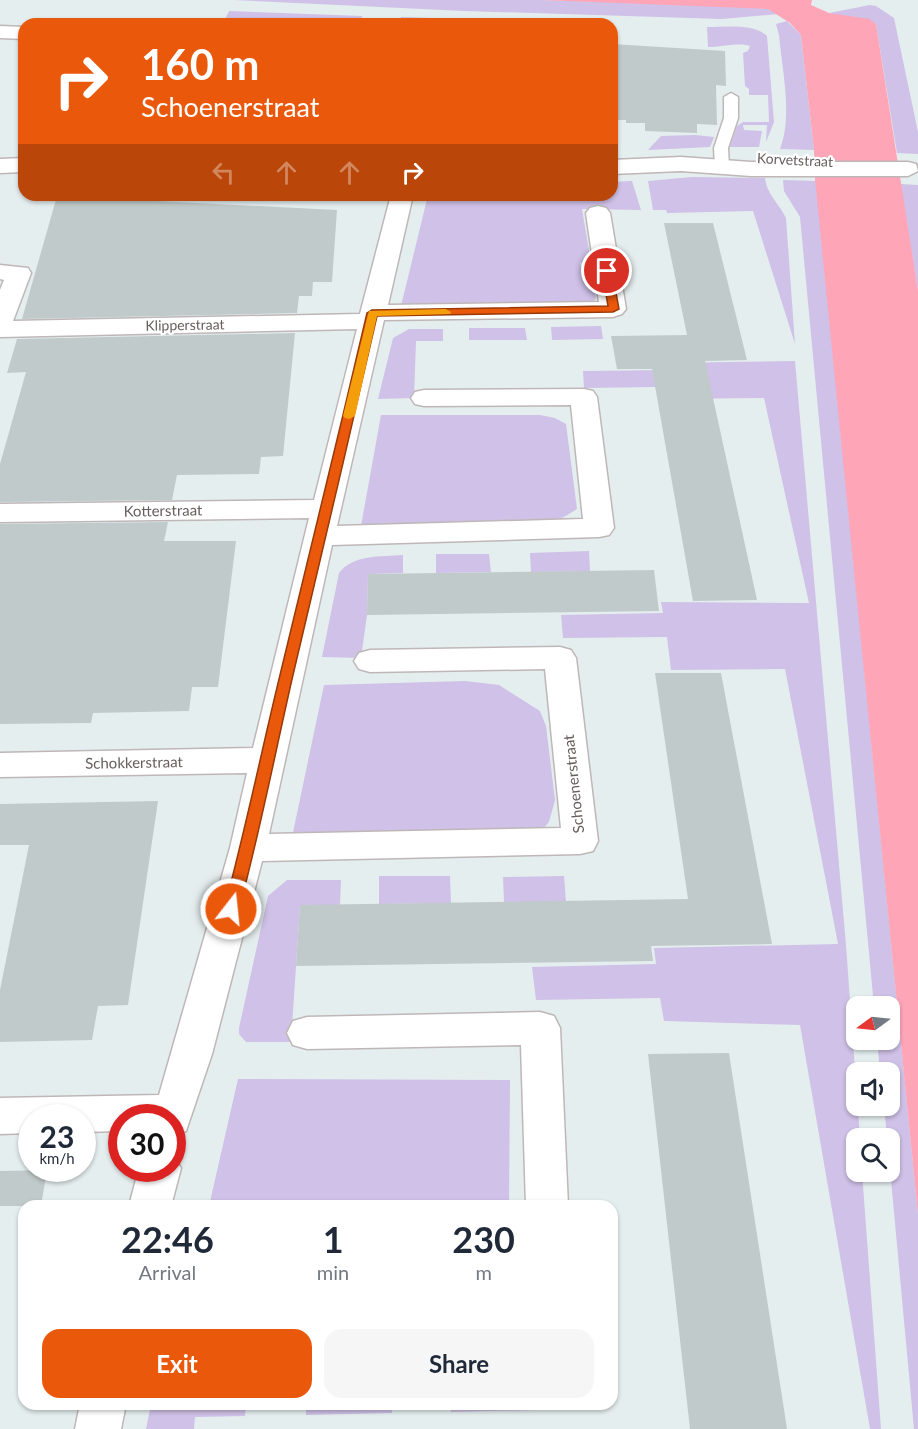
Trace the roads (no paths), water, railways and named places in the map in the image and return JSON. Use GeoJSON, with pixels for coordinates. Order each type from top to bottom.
{"type":"FeatureCollection","features":[{"type":"Feature","properties":{"kind":"street"},"geometry":{"type":"LineString","coordinates":[[0,32],[18,33]]}},
{"type":"Feature","properties":{"kind":"street","name":"Korvetstraat"},"geometry":{"type":"LineString","coordinates":[[618,167],[721,163],[809,164],[913,170]]}},
{"type":"Feature","properties":{"kind":"street"},"geometry":{"type":"LineString","coordinates":[[176,1104],[192,1054],[248,848],[371,317],[400,201]]}},
{"type":"Feature","properties":{"kind":"street"},"geometry":{"type":"LineString","coordinates":[[371,317],[613,309],[598,213]]}},
{"type":"Feature","properties":{"kind":"street"},"geometry":{"type":"LineString","coordinates":[[0,272],[20,273],[0,323]]}},
{"type":"Feature","properties":{"kind":"street","name":"Klipperstraat"},"geometry":{"type":"LineString","coordinates":[[0,329],[371,317]]}},
{"type":"Feature","properties":{"kind":"street"},"geometry":{"type":"LineString","coordinates":[[324,523],[599,528],[584,397],[424,398]]}},
{"type":"Feature","properties":{"kind":"street","name":"Kotterstraat"},"geometry":{"type":"LineString","coordinates":[[0,513],[324,523]]}},
{"type":"Feature","properties":{"kind":"street","name":"Schoenerstraat"},"geometry":{"type":"LineString","coordinates":[[248,848],[580,841],[560,658],[370,661]]}},
{"type":"Feature","properties":{"kind":"street","name":"Schokkerstraat"},"geometry":{"type":"LineString","coordinates":[[0,765],[267,760]]}},
{"type":"Feature","properties":{"kind":"street"},"geometry":{"type":"LineString","coordinates":[[307,1033],[540,1028],[547,1200]]}},
{"type":"Feature","properties":{"kind":"street"},"geometry":{"type":"LineString","coordinates":[[0,1116],[108,1115]]}},
{"type":"Feature","properties":{"kind":"street"},"geometry":{"type":"LineString","coordinates":[[152,1200],[156,1182]]}},
{"type":"Feature","properties":{"kind":"street"},"geometry":{"type":"LineString","coordinates":[[98,1429],[102,1410]]}},
{"type":"Feature","properties":{"kind":"lane"},"geometry":{"type":"LineString","coordinates":[[721,163],[721,148],[731,118],[731,97]]}}]}
